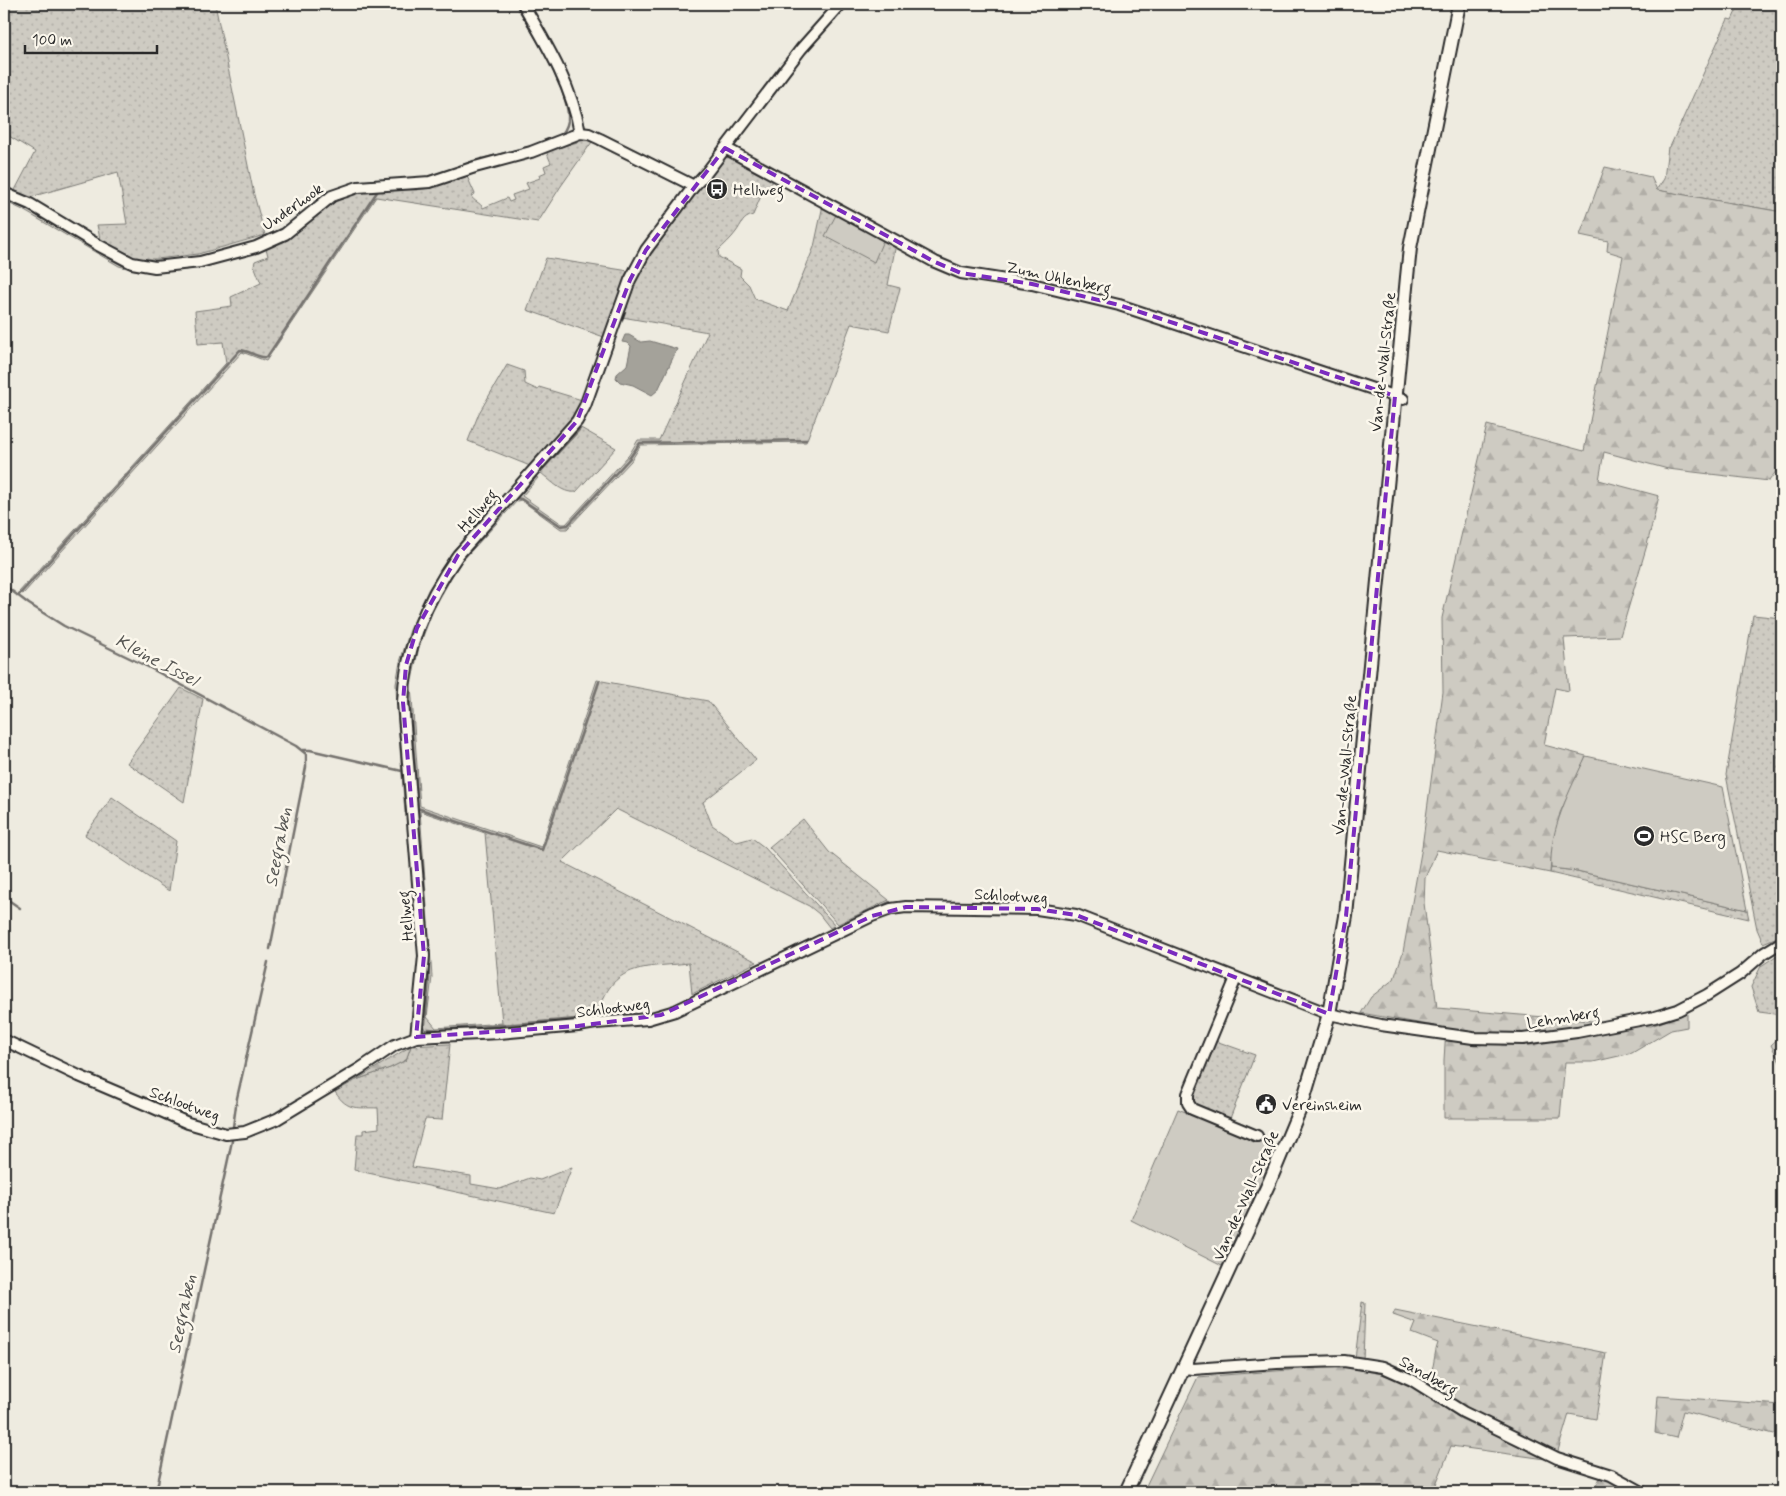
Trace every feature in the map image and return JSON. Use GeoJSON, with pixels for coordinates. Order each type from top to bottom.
{"type":"FeatureCollection","features":[{"type":"Feature","properties":{"kind":"main road","name":"Van-de-Wall-Straße"},"geometry":{"type":"LineString","coordinates":[[1126,1492],[1270,1183],[1312,1077],[1329,1014],[1346,916],[1399,398],[1410,248],[1459,4]]}},
{"type":"Feature","properties":{"kind":"street"},"geometry":{"type":"LineString","coordinates":[[523,4],[559,68],[578,121],[580,134],[590,134],[694,186]]}},
{"type":"Feature","properties":{"kind":"street","name":"Hellweg"},"geometry":{"type":"LineString","coordinates":[[416,1037],[424,956],[403,702],[406,665],[425,610],[444,574],[458,555],[577,422],[585,406],[630,280],[646,250],[694,186],[841,4]]}},
{"type":"Feature","properties":{"kind":"street","name":"Underhook"},"geometry":{"type":"LineString","coordinates":[[4,192],[30,204],[98,246],[132,263],[156,266],[182,264],[200,262],[232,254],[266,243],[285,234],[325,201],[342,191],[375,184],[417,184],[430,182],[475,166],[531,152],[580,134]]}},
{"type":"Feature","properties":{"kind":"street","name":"Zum Uhlenberg"},"geometry":{"type":"LineString","coordinates":[[725,148],[934,262],[961,273],[1032,284],[1120,305],[1399,398]]}},
{"type":"Feature","properties":{"kind":"street","name":"Schlootweg"},"geometry":{"type":"LineString","coordinates":[[4,1040],[78,1076],[188,1123],[226,1134],[246,1132],[277,1119],[362,1068],[395,1045],[416,1037],[559,1028],[648,1019],[674,1011],[872,916],[891,909],[906,907],[1037,909],[1076,915],[1329,1014]]}},
{"type":"Feature","properties":{"kind":"street","name":"Lehmberg"},"geometry":{"type":"LineString","coordinates":[[1329,1014],[1381,1025],[1473,1038],[1522,1039],[1577,1032],[1655,1017],[1678,1010],[1707,995],[1740,974],[1764,953],[1782,942]]}},
{"type":"Feature","properties":{"kind":"street"},"geometry":{"type":"LineString","coordinates":[[1236,978],[1188,1094],[1188,1103],[1192,1109],[1257,1136]]}},
{"type":"Feature","properties":{"kind":"street","name":"Sandberg"},"geometry":{"type":"LineString","coordinates":[[1184,1368],[1344,1360],[1384,1367],[1412,1380],[1471,1416],[1558,1458],[1611,1475],[1642,1492]]}},
{"type":"Feature","properties":{"kind":"highlighted area"},"geometry":{"type":"Polygon","coordinates":[[[725,148],[935,262],[961,273],[1032,284],[1119,305],[1395,396],[1346,916],[1329,1014],[1076,915],[1037,909],[906,907],[872,916],[661,1015],[578,1026],[416,1037],[424,956],[403,702],[406,665],[417,628],[458,555],[577,421],[630,280],[646,250],[725,148]]]}},
{"type":"Feature","properties":{"kind":"green space"},"geometry":{"type":"Polygon","coordinates":[[[4,4],[215,4],[254,195],[265,235],[198,254],[157,259],[132,259],[101,243],[97,225],[127,224],[118,172],[27,198],[14,192],[35,152],[4,133],[4,4]]]}},
{"type":"Feature","properties":{"kind":"green space"},"geometry":{"type":"Polygon","coordinates":[[[1782,5],[1782,212],[1656,190],[1664,179],[1668,147],[1670,147],[1728,19],[1732,20],[1738,7],[1782,5]]]}},
{"type":"Feature","properties":{"kind":"green space"},"geometry":{"type":"Polygon","coordinates":[[[588,139],[592,142],[538,222],[376,197],[266,361],[242,352],[23,594],[19,592],[226,363],[223,342],[198,344],[195,311],[232,306],[231,297],[261,283],[254,265],[255,261],[268,256],[266,248],[292,235],[333,201],[364,190],[416,190],[430,188],[466,174],[475,194],[471,196],[483,208],[507,198],[509,202],[514,200],[512,195],[529,189],[526,183],[540,178],[539,175],[546,172],[544,166],[551,163],[546,151],[588,139]]]}},
{"type":"Feature","properties":{"kind":"green space"},"geometry":{"type":"Polygon","coordinates":[[[725,157],[734,158],[772,177],[772,184],[763,191],[753,215],[744,220],[734,235],[718,251],[719,257],[741,269],[740,276],[749,285],[755,299],[788,311],[814,247],[823,205],[896,244],[888,285],[900,288],[889,331],[851,324],[806,442],[641,445],[631,461],[567,529],[561,529],[521,500],[517,501],[462,561],[433,610],[419,647],[411,685],[420,806],[541,847],[597,680],[708,701],[756,760],[703,802],[712,825],[737,842],[752,838],[764,847],[835,925],[830,928],[819,914],[809,906],[616,809],[562,862],[757,962],[692,994],[689,963],[632,971],[611,985],[598,1015],[626,1013],[627,1017],[428,1032],[423,1026],[422,1020],[424,1005],[407,683],[420,629],[458,559],[534,475],[538,478],[522,496],[562,524],[566,524],[629,455],[638,440],[659,440],[708,332],[622,317],[637,279],[651,252],[725,157]],[[420,811],[432,977],[427,1017],[436,1028],[502,1023],[485,833],[420,811]]]}},
{"type":"Feature","properties":{"kind":"green space"},"geometry":{"type":"Polygon","coordinates":[[[1605,167],[1651,177],[1657,190],[1782,212],[1782,463],[1769,481],[1668,469],[1604,452],[1599,480],[1659,496],[1647,545],[1620,636],[1564,638],[1569,691],[1555,688],[1544,745],[1586,756],[1560,813],[1550,873],[1437,850],[1425,878],[1424,903],[1437,1008],[1651,1026],[1687,1013],[1687,1027],[1671,1030],[1632,1053],[1593,1062],[1565,1062],[1560,1118],[1444,1118],[1446,1028],[1361,1013],[1371,997],[1394,979],[1403,952],[1422,847],[1443,692],[1442,618],[1487,425],[1584,451],[1623,256],[1607,251],[1608,241],[1580,235],[1605,167]]]}},
{"type":"Feature","properties":{"kind":"green space"},"geometry":{"type":"Polygon","coordinates":[[[4,196],[24,205],[98,250],[139,271],[119,266],[4,201],[4,196]]]}},
{"type":"Feature","properties":{"kind":"green space"},"geometry":{"type":"Polygon","coordinates":[[[837,213],[884,238],[874,262],[825,236],[837,213]]]}},
{"type":"Feature","properties":{"kind":"green space"},"geometry":{"type":"Polygon","coordinates":[[[546,258],[629,271],[604,337],[527,310],[546,258]]]}},
{"type":"Feature","properties":{"kind":"green space"},"geometry":{"type":"Polygon","coordinates":[[[507,365],[524,371],[525,384],[538,390],[539,387],[582,400],[575,419],[455,554],[404,663],[408,810],[405,813],[396,684],[400,662],[410,630],[428,590],[451,553],[530,466],[468,441],[479,413],[507,365]]]}},
{"type":"Feature","properties":{"kind":"green space"},"geometry":{"type":"Polygon","coordinates":[[[589,404],[592,404],[584,422],[579,427],[616,448],[576,492],[565,491],[538,471],[589,404]]]}},
{"type":"Feature","properties":{"kind":"green space"},"geometry":{"type":"Polygon","coordinates":[[[1753,615],[1782,618],[1782,935],[1763,943],[1757,929],[1726,775],[1753,615]]]}},
{"type":"Feature","properties":{"kind":"green space"},"geometry":{"type":"Polygon","coordinates":[[[181,688],[203,699],[184,802],[127,763],[181,688]]]}},
{"type":"Feature","properties":{"kind":"green space","name":"HSC Berg"},"geometry":{"type":"Polygon","coordinates":[[[1586,756],[1723,787],[1747,910],[1577,871],[1551,868],[1551,853],[1557,824],[1567,796],[1586,756]]]}},
{"type":"Feature","properties":{"kind":"green space"},"geometry":{"type":"Polygon","coordinates":[[[112,797],[176,841],[169,891],[85,835],[112,797]]]}},
{"type":"Feature","properties":{"kind":"green space"},"geometry":{"type":"Polygon","coordinates":[[[803,819],[829,852],[889,900],[838,924],[769,847],[803,819]]]}},
{"type":"Feature","properties":{"kind":"green space"},"geometry":{"type":"Polygon","coordinates":[[[1551,868],[1577,871],[1747,910],[1749,919],[1550,873],[1551,868]]]}},
{"type":"Feature","properties":{"kind":"green space"},"geometry":{"type":"Polygon","coordinates":[[[1782,952],[1782,1015],[1759,1012],[1751,987],[1761,966],[1782,952]]]}},
{"type":"Feature","properties":{"kind":"green space"},"geometry":{"type":"Polygon","coordinates":[[[1782,1035],[1782,1066],[1771,1045],[1782,1035]]]}},
{"type":"Feature","properties":{"kind":"green space"},"geometry":{"type":"Polygon","coordinates":[[[1213,1040],[1255,1055],[1229,1121],[1197,1107],[1193,1103],[1192,1093],[1213,1040]]]}},
{"type":"Feature","properties":{"kind":"green space"},"geometry":{"type":"Polygon","coordinates":[[[450,1044],[442,1120],[425,1119],[412,1167],[471,1176],[471,1184],[500,1189],[530,1178],[540,1180],[572,1167],[554,1213],[354,1170],[357,1134],[363,1134],[363,1130],[379,1128],[378,1108],[349,1106],[335,1092],[356,1080],[406,1060],[411,1046],[450,1044]]]}},
{"type":"Feature","properties":{"kind":"green space"},"geometry":{"type":"Polygon","coordinates":[[[411,1046],[406,1060],[356,1080],[411,1046]]]}},
{"type":"Feature","properties":{"kind":"green space"},"geometry":{"type":"Polygon","coordinates":[[[1178,1109],[1277,1148],[1222,1266],[1131,1220],[1178,1109]]]}},
{"type":"Feature","properties":{"kind":"green space"},"geometry":{"type":"Polygon","coordinates":[[[1362,1302],[1365,1303],[1363,1361],[1355,1359],[1362,1302]]]}},
{"type":"Feature","properties":{"kind":"green space"},"geometry":{"type":"Polygon","coordinates":[[[1395,1310],[1606,1353],[1596,1419],[1569,1414],[1557,1454],[1465,1409],[1428,1385],[1434,1375],[1431,1372],[1438,1343],[1412,1333],[1416,1323],[1393,1315],[1395,1310]]]}},
{"type":"Feature","properties":{"kind":"green space"},"geometry":{"type":"Polygon","coordinates":[[[1341,1366],[1382,1374],[1412,1385],[1461,1419],[1553,1460],[1451,1446],[1433,1492],[1143,1492],[1198,1377],[1341,1366]]]}},
{"type":"Feature","properties":{"kind":"green space"},"geometry":{"type":"Polygon","coordinates":[[[1658,1396],[1782,1405],[1782,1436],[1683,1411],[1676,1438],[1655,1433],[1658,1396]]]}},
{"type":"Feature","properties":{"kind":"green space"},"geometry":{"type":"Polygon","coordinates":[[[1602,1474],[1637,1492],[1593,1492],[1602,1474]]]}},
{"type":"Feature","properties":{"kind":"shaded area"},"geometry":{"type":"Polygon","coordinates":[[[625,335],[629,335],[641,342],[650,341],[677,349],[658,390],[652,395],[633,385],[620,382],[616,378],[617,374],[627,365],[631,346],[628,343],[622,342],[625,335]]]}},
{"type":"Feature","properties":{"kind":"waterway"},"geometry":{"type":"LineString","coordinates":[[516,4],[549,61],[563,94],[568,121],[565,130],[558,137]]}},
{"type":"Feature","properties":{"kind":"waterway"},"geometry":{"type":"LineString","coordinates":[[456,168],[474,161],[537,145]]}},
{"type":"Feature","properties":{"kind":"waterway"},"geometry":{"type":"LineString","coordinates":[[18,596],[240,350],[260,357],[267,357],[379,189]]}},
{"type":"Feature","properties":{"kind":"waterway"},"geometry":{"type":"LineString","coordinates":[[4,198],[35,213],[125,266]]}},
{"type":"Feature","properties":{"kind":"waterway"},"geometry":{"type":"LineString","coordinates":[[540,472],[580,429]]}},
{"type":"Feature","properties":{"kind":"waterway"},"geometry":{"type":"LineString","coordinates":[[483,534],[516,498],[521,499],[561,526],[568,525],[629,459],[640,443],[806,440]]}},
{"type":"Feature","properties":{"kind":"waterway"},"geometry":{"type":"LineString","coordinates":[[516,498],[536,477]]}},
{"type":"Feature","properties":{"kind":"waterway","name":"Kleine Issel"},"geometry":{"type":"LineString","coordinates":[[4,585],[29,604],[64,626],[148,667],[296,746],[306,754],[306,767],[270,949]]}},
{"type":"Feature","properties":{"kind":"waterway"},"geometry":{"type":"LineString","coordinates":[[417,808],[542,850],[599,682]]}},
{"type":"Feature","properties":{"kind":"waterway"},"geometry":{"type":"LineString","coordinates":[[409,692],[428,940]]}},
{"type":"Feature","properties":{"kind":"waterway"},"geometry":{"type":"LineString","coordinates":[[303,750],[402,771]]}},
{"type":"Feature","properties":{"kind":"waterway"},"geometry":{"type":"LineString","coordinates":[[4,897],[20,908]]}},
{"type":"Feature","properties":{"kind":"waterway"},"geometry":{"type":"LineString","coordinates":[[871,911],[890,902]]}},
{"type":"Feature","properties":{"kind":"waterway"},"geometry":{"type":"LineString","coordinates":[[840,926],[861,916]]}},
{"type":"Feature","properties":{"kind":"waterway"},"geometry":{"type":"LineString","coordinates":[[669,1008],[835,928]]}},
{"type":"Feature","properties":{"kind":"waterway"},"geometry":{"type":"LineString","coordinates":[[425,1024],[429,978],[428,958]]}},
{"type":"Feature","properties":{"kind":"waterway","name":"Seegraben"},"geometry":{"type":"LineString","coordinates":[[233,1127],[237,1098],[268,962]]}},
{"type":"Feature","properties":{"kind":"waterway"},"geometry":{"type":"LineString","coordinates":[[429,1029],[440,1030],[626,1015]]}},
{"type":"Feature","properties":{"kind":"waterway","name":"Seegraben"},"geometry":{"type":"LineString","coordinates":[[156,1492],[232,1141]]}},
{"type":"Feature","properties":{"kind":"place","name":"Hellweg"},"geometry":{"type":"Point","coordinates":[717,189]}},
{"type":"Feature","properties":{"kind":"place","name":"HSC Berg"},"geometry":{"type":"Point","coordinates":[1644,836]}},
{"type":"Feature","properties":{"kind":"place","name":"Vereinsheim"},"geometry":{"type":"Point","coordinates":[1266,1104]}}]}
